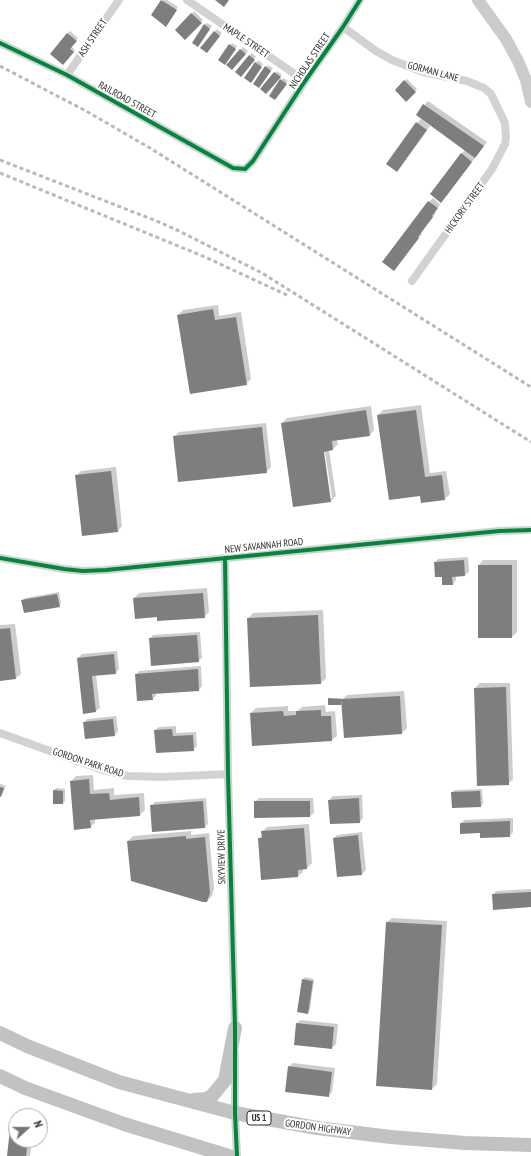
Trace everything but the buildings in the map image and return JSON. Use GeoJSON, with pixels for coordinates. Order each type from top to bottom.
{"type":"FeatureCollection","features":[{"type":"Feature","properties":{"kind":"highway"},"geometry":{"type":"LineString","coordinates":[[188,1101],[206,1099],[212,1096],[222,1085],[227,1074],[235,1028]]}},
{"type":"Feature","properties":{"kind":"highway","name":"GORDON HIGHWAY"},"geometry":{"type":"LineString","coordinates":[[0,1033],[34,1049],[119,1082],[235,1113],[317,1128],[384,1136],[465,1144],[531,1145]]}},
{"type":"Feature","properties":{"kind":"highway"},"geometry":{"type":"LineString","coordinates":[[0,1076],[25,1088],[124,1124],[230,1156]]}},
{"type":"Feature","properties":{"kind":"main road"},"geometry":{"type":"LineString","coordinates":[[478,0],[506,39],[518,61],[526,80],[531,102]]}},
{"type":"Feature","properties":{"kind":"street","name":"ASH STREET"},"geometry":{"type":"LineString","coordinates":[[67,75],[118,0]]}},
{"type":"Feature","properties":{"kind":"street","name":"MAPLE STREET"},"geometry":{"type":"LineString","coordinates":[[187,0],[305,81]]}},
{"type":"Feature","properties":{"kind":"street","name":"NICHOLAS STREET"},"geometry":{"type":"LineString","coordinates":[[245,170],[253,161],[360,0]]}},
{"type":"Feature","properties":{"kind":"street","name":"GORMAN LANE"},"geometry":{"type":"LineString","coordinates":[[343,27],[376,51],[392,60],[423,72],[467,81],[484,88],[491,94],[503,117],[506,129]]}},
{"type":"Feature","properties":{"kind":"street","name":"RAILROAD STREET"},"geometry":{"type":"LineString","coordinates":[[0,43],[67,75],[233,168],[245,170]]}},
{"type":"Feature","properties":{"kind":"street","name":"HICKORY STREET"},"geometry":{"type":"LineString","coordinates":[[412,281],[492,169],[505,144],[506,129]]}},
{"type":"Feature","properties":{"kind":"street","name":"NEW SAVANNAH ROAD"},"geometry":{"type":"LineString","coordinates":[[0,558],[83,571],[106,570],[499,530],[531,530]]}},
{"type":"Feature","properties":{"kind":"street","name":"SKYVIEW DRIVE"},"geometry":{"type":"LineString","coordinates":[[225,558],[228,774],[237,1156]]}},
{"type":"Feature","properties":{"kind":"street","name":"GORDON PARK ROAD"},"geometry":{"type":"LineString","coordinates":[[0,733],[100,769],[128,776],[162,777],[228,774]]}},
{"type":"Feature","properties":{"kind":"railway"},"geometry":{"type":"LineString","coordinates":[[0,66],[86,111],[150,148],[531,387]]}},
{"type":"Feature","properties":{"kind":"railway"},"geometry":{"type":"LineString","coordinates":[[0,160],[154,220],[262,273],[531,442]]}},
{"type":"Feature","properties":{"kind":"railway"},"geometry":{"type":"LineString","coordinates":[[0,173],[205,257],[289,296]]}},
{"type":"Feature","properties":{"kind":"cycle path"},"geometry":{"type":"LineString","coordinates":[[0,43],[67,75],[233,168],[245,169],[253,161],[360,0]]}},
{"type":"Feature","properties":{"kind":"cycle path"},"geometry":{"type":"LineString","coordinates":[[0,558],[64,569],[83,571],[106,570],[499,531],[531,530]]}},
{"type":"Feature","properties":{"kind":"cycle path"},"geometry":{"type":"LineString","coordinates":[[225,558],[228,774],[237,1156]]}}]}
